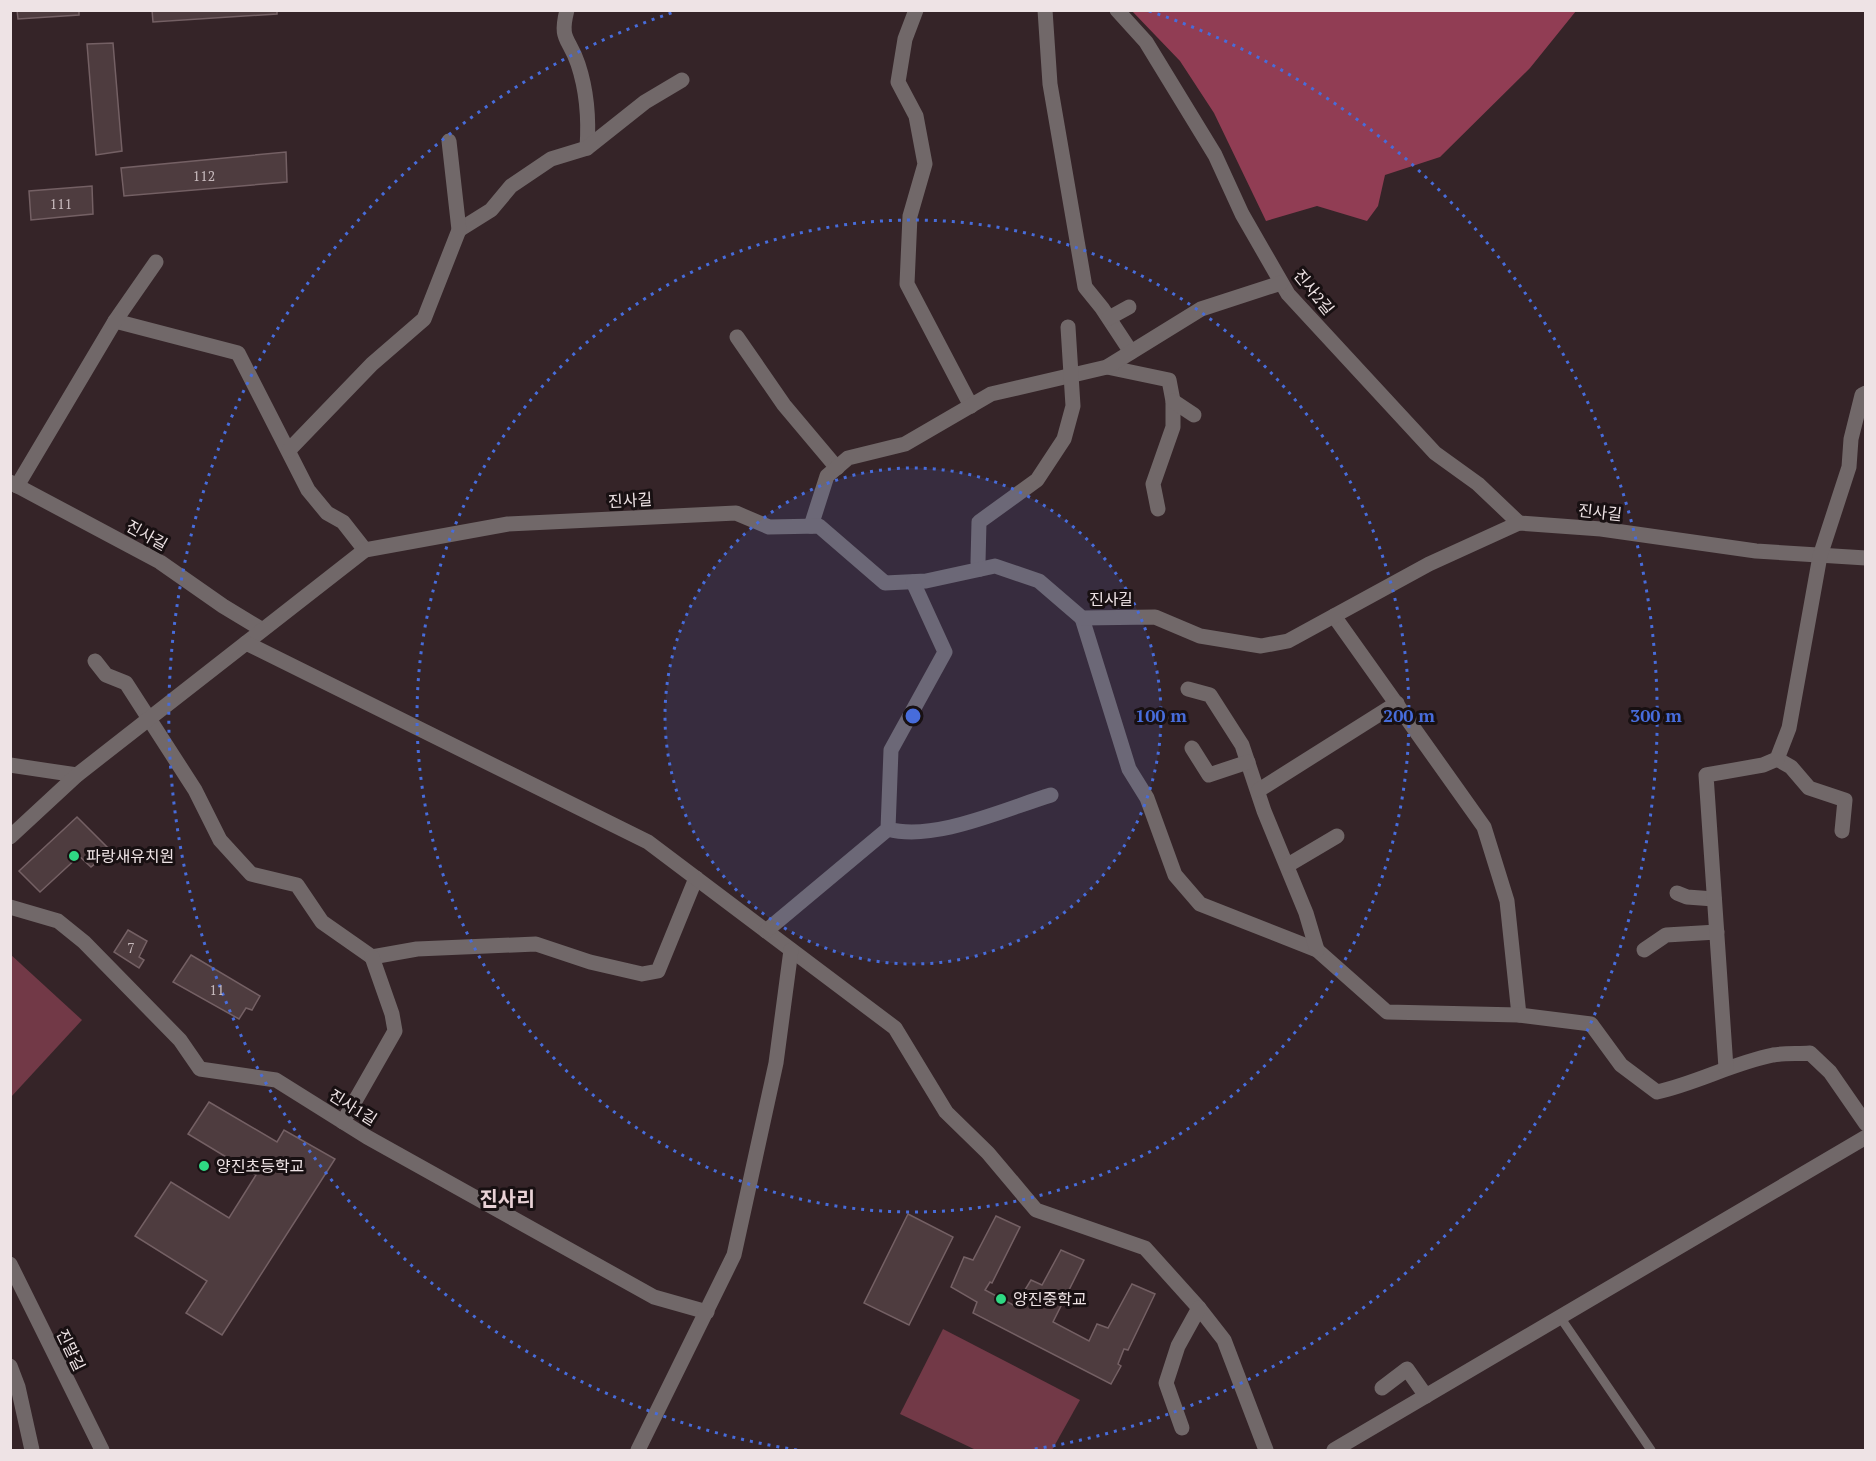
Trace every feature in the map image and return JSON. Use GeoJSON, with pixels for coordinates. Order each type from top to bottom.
{"type":"FeatureCollection","features":[{"type":"Feature","properties":{"kind":"street"},"geometry":{"type":"LineString","coordinates":[[567,10],[562,30],[578,64],[589,117],[587,148]]}},
{"type":"Feature","properties":{"kind":"street"},"geometry":{"type":"LineString","coordinates":[[916,10],[905,39],[898,82],[916,116],[925,164],[910,216],[907,284],[971,406]]}},
{"type":"Feature","properties":{"kind":"street"},"geometry":{"type":"LineString","coordinates":[[1046,10],[1050,84],[1084,287],[1109,318],[1131,352]]}},
{"type":"Feature","properties":{"kind":"street","name":"진사2길"},"geometry":{"type":"LineString","coordinates":[[1117,10],[1146,42],[1215,155],[1242,214],[1288,294],[1435,453],[1478,484],[1519,523]]}},
{"type":"Feature","properties":{"kind":"street"},"geometry":{"type":"LineString","coordinates":[[459,230],[491,210],[511,186],[551,159],[587,148],[645,102],[682,80]]}},
{"type":"Feature","properties":{"kind":"street"},"geometry":{"type":"LineString","coordinates":[[289,450],[372,364],[424,319],[459,230],[449,141]]}},
{"type":"Feature","properties":{"kind":"street"},"geometry":{"type":"LineString","coordinates":[[14,484],[115,321],[156,262]]}},
{"type":"Feature","properties":{"kind":"street"},"geometry":{"type":"LineString","coordinates":[[811,526],[827,476],[848,458],[905,444],[991,394],[1107,367],[1201,309],[1281,283]]}},
{"type":"Feature","properties":{"kind":"street"},"geometry":{"type":"LineString","coordinates":[[1109,318],[1129,308]]}},
{"type":"Feature","properties":{"kind":"street"},"geometry":{"type":"LineString","coordinates":[[115,321],[238,353],[308,490],[327,513],[344,522],[365,550]]}},
{"type":"Feature","properties":{"kind":"street"},"geometry":{"type":"LineString","coordinates":[[980,569],[978,562],[979,522],[1037,480],[1064,439],[1073,406],[1068,327]]}},
{"type":"Feature","properties":{"kind":"street"},"geometry":{"type":"LineString","coordinates":[[737,337],[784,405],[837,468]]}},
{"type":"Feature","properties":{"kind":"street"},"geometry":{"type":"LineString","coordinates":[[1107,367],[1168,380],[1173,401],[1173,427],[1153,484],[1158,509]]}},
{"type":"Feature","properties":{"kind":"street"},"geometry":{"type":"LineString","coordinates":[[1726,1068],[1706,775],[1763,765],[1777,759],[1789,728],[1820,556],[1849,466],[1851,439],[1862,395],[1866,393]]}},
{"type":"Feature","properties":{"kind":"street"},"geometry":{"type":"LineString","coordinates":[[1173,401],[1194,415]]}},
{"type":"Feature","properties":{"kind":"street","name":"진사길"},"geometry":{"type":"LineString","coordinates":[[14,484],[160,562],[223,606],[261,629]]}},
{"type":"Feature","properties":{"kind":"street","name":"진사길"},"geometry":{"type":"LineString","coordinates":[[10,837],[77,775],[365,550],[507,524],[736,513],[769,527],[819,526],[885,584],[913,582],[995,566],[1039,581],[1082,618],[1155,617],[1200,636],[1261,646],[1288,641],[1429,564],[1519,523],[1601,529],[1756,551],[1866,558]]}},
{"type":"Feature","properties":{"kind":"street"},"geometry":{"type":"LineString","coordinates":[[766,931],[888,829],[891,750],[945,652],[913,582]]}},
{"type":"Feature","properties":{"kind":"street"},"geometry":{"type":"LineString","coordinates":[[1334,616],[1484,827],[1507,901],[1519,1014]]}},
{"type":"Feature","properties":{"kind":"street"},"geometry":{"type":"LineString","coordinates":[[1082,618],[1129,769],[1148,798],[1175,875],[1200,904],[1317,950],[1387,1012],[1519,1014],[1591,1024],[1621,1065],[1657,1092],[1690,1084],[1726,1068],[1774,1055],[1810,1053],[1830,1072],[1866,1124]]}},
{"type":"Feature","properties":{"kind":"street"},"geometry":{"type":"LineString","coordinates":[[246,643],[648,842],[895,1028],[946,1112],[988,1153],[1036,1210],[1145,1248],[1199,1308],[1224,1340],[1266,1450]]}},
{"type":"Feature","properties":{"kind":"street"},"geometry":{"type":"LineString","coordinates":[[95,661],[106,675],[126,683],[195,790],[220,840],[251,874],[297,885],[321,922],[372,957],[392,1014],[395,1031],[344,1122]]}},
{"type":"Feature","properties":{"kind":"street"},"geometry":{"type":"LineString","coordinates":[[1188,689],[1210,695],[1242,745],[1259,790],[1264,811],[1288,866],[1317,950]]}},
{"type":"Feature","properties":{"kind":"street"},"geometry":{"type":"LineString","coordinates":[[1259,790],[1397,703]]}},
{"type":"Feature","properties":{"kind":"street"},"geometry":{"type":"LineString","coordinates":[[1192,748],[1209,775],[1248,762]]}},
{"type":"Feature","properties":{"kind":"street"},"geometry":{"type":"LineString","coordinates":[[1777,759],[1791,767],[1809,788],[1845,800],[1842,831]]}},
{"type":"Feature","properties":{"kind":"street"},"geometry":{"type":"LineString","coordinates":[[10,765],[77,775]]}},
{"type":"Feature","properties":{"kind":"street"},"geometry":{"type":"LineString","coordinates":[[888,829],[904,834],[946,827],[1051,795]]}},
{"type":"Feature","properties":{"kind":"street"},"geometry":{"type":"LineString","coordinates":[[1288,866],[1336,836]]}},
{"type":"Feature","properties":{"kind":"street"},"geometry":{"type":"LineString","coordinates":[[372,957],[417,949],[536,944],[590,962],[642,974],[658,971],[696,878]]}},
{"type":"Feature","properties":{"kind":"street"},"geometry":{"type":"LineString","coordinates":[[1677,892],[1688,897],[1714,898]]}},
{"type":"Feature","properties":{"kind":"street","name":"진사1길"},"geometry":{"type":"LineString","coordinates":[[10,908],[58,921],[84,942],[180,1040],[200,1069],[276,1080],[344,1122],[654,1297],[708,1312]]}},
{"type":"Feature","properties":{"kind":"street"},"geometry":{"type":"LineString","coordinates":[[1644,950],[1666,935],[1717,932]]}},
{"type":"Feature","properties":{"kind":"street"},"geometry":{"type":"LineString","coordinates":[[638,1450],[708,1312],[734,1255],[776,1063],[791,950]]}},
{"type":"Feature","properties":{"kind":"street"},"geometry":{"type":"LineString","coordinates":[[1334,1450],[1866,1137]]}},
{"type":"Feature","properties":{"kind":"street","name":"진말길"},"geometry":{"type":"LineString","coordinates":[[10,1264],[102,1450]]}},
{"type":"Feature","properties":{"kind":"street"},"geometry":{"type":"LineString","coordinates":[[1182,1428],[1166,1383],[1178,1346],[1199,1308]]}},
{"type":"Feature","properties":{"kind":"street"},"geometry":{"type":"LineString","coordinates":[[10,1366],[18,1387],[32,1450]]}},
{"type":"Feature","properties":{"kind":"street"},"geometry":{"type":"LineString","coordinates":[[1382,1388],[1407,1369],[1426,1396]]}},
{"type":"Feature","properties":{"kind":"lane"},"geometry":{"type":"LineString","coordinates":[[1560,1317],[1651,1450]]}},
{"type":"Feature","properties":{"kind":"shaded area"},"geometry":{"type":"Polygon","coordinates":[[[1132,11],[1576,11],[1530,68],[1440,157],[1385,175],[1378,206],[1367,221],[1317,206],[1266,221],[1214,113],[1180,61],[1132,11]]]}},
{"type":"Feature","properties":{"kind":"shaded area"},"geometry":{"type":"Polygon","coordinates":[[[10,954],[82,1020],[11,1097],[10,1097],[10,954]]]}},
{"type":"Feature","properties":{"kind":"shaded area"},"geometry":{"type":"Polygon","coordinates":[[[943,1329],[1080,1400],[1052,1450],[976,1450],[900,1414],[943,1329]]]}},
{"type":"Feature","properties":{"kind":"building"},"geometry":{"type":"Polygon","coordinates":[[[17,10],[79,10],[79,15],[18,19],[17,10]]]}},
{"type":"Feature","properties":{"kind":"building"},"geometry":{"type":"Polygon","coordinates":[[[152,10],[277,10],[277,14],[153,22],[152,10]]]}},
{"type":"Feature","properties":{"kind":"building"},"geometry":{"type":"Polygon","coordinates":[[[113,43],[122,151],[96,155],[87,44],[113,43]]]}},
{"type":"Feature","properties":{"kind":"building"},"geometry":{"type":"Polygon","coordinates":[[[286,152],[287,182],[124,196],[121,168],[286,152]]]}},
{"type":"Feature","properties":{"kind":"building"},"geometry":{"type":"Polygon","coordinates":[[[92,186],[93,214],[31,220],[29,191],[92,186]]]}},
{"type":"Feature","properties":{"kind":"building"},"geometry":{"type":"Polygon","coordinates":[[[77,817],[111,851],[91,867],[79,856],[40,892],[19,871],[77,817]]]}},
{"type":"Feature","properties":{"kind":"building"},"geometry":{"type":"Polygon","coordinates":[[[128,930],[147,941],[139,957],[144,960],[139,968],[114,952],[128,930]]]}},
{"type":"Feature","properties":{"kind":"building"},"geometry":{"type":"Polygon","coordinates":[[[191,955],[260,996],[252,1010],[246,1008],[239,1019],[173,982],[191,955]]]}},
{"type":"Feature","properties":{"kind":"building"},"geometry":{"type":"Polygon","coordinates":[[[209,1102],[277,1142],[284,1130],[335,1159],[222,1335],[186,1313],[207,1281],[135,1236],[171,1182],[229,1218],[256,1175],[188,1134],[209,1102]]]}},
{"type":"Feature","properties":{"kind":"building"},"geometry":{"type":"Polygon","coordinates":[[[908,1214],[953,1237],[909,1325],[864,1303],[908,1214]]]}},
{"type":"Feature","properties":{"kind":"building"},"geometry":{"type":"Polygon","coordinates":[[[996,1216],[1020,1227],[992,1283],[990,1282],[985,1290],[1015,1306],[1031,1280],[1042,1285],[1061,1250],[1084,1260],[1053,1322],[1089,1341],[1097,1324],[1108,1328],[1132,1284],[1155,1294],[1128,1350],[1124,1349],[1118,1364],[1121,1366],[1111,1384],[973,1313],[977,1302],[951,1287],[964,1257],[973,1260],[996,1216]]]}},
{"type":"Feature","properties":{"kind":"place","name":"파랑새유치원"},"geometry":{"type":"Point","coordinates":[74,856]}},
{"type":"Feature","properties":{"kind":"place","name":"양진초등학교"},"geometry":{"type":"Point","coordinates":[204,1166]}},
{"type":"Feature","properties":{"kind":"place","name":"양진중학교"},"geometry":{"type":"Point","coordinates":[1001,1299]}},
{"type":"Feature","properties":{"kind":"district","name":"진사리"},"geometry":{"type":"Point","coordinates":[507,1198]}}]}
